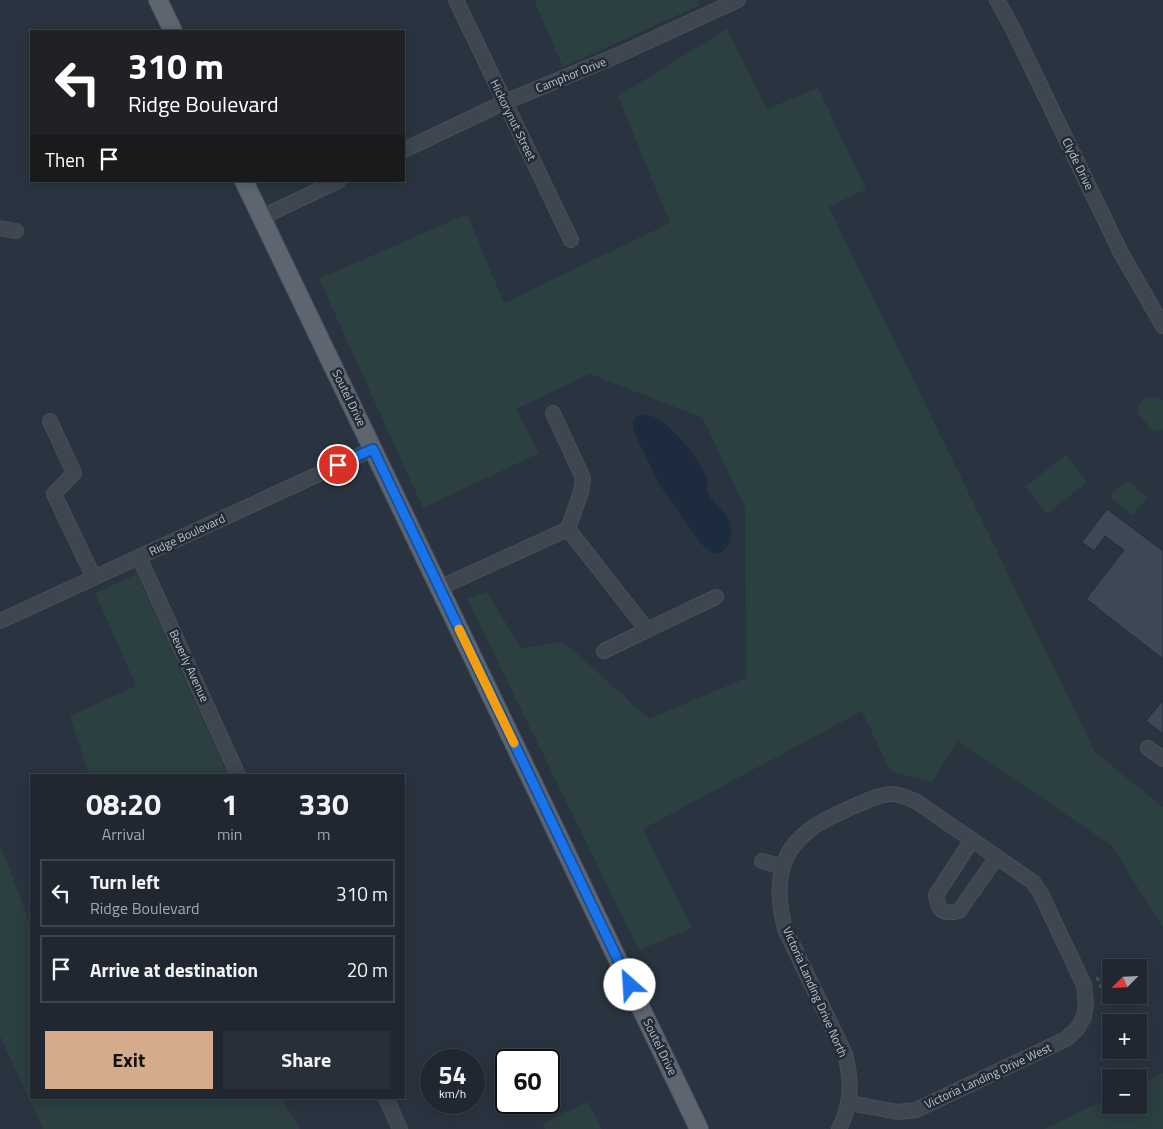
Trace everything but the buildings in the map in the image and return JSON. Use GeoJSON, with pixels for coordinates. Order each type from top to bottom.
{"type":"FeatureCollection","features":[{"type":"Feature","properties":{"kind":"main road"},"geometry":{"type":"LineString","coordinates":[[158,0],[173,30]]}},
{"type":"Feature","properties":{"kind":"main road","name":"Soutel Drive"},"geometry":{"type":"LineString","coordinates":[[244,182],[699,1129]]}},
{"type":"Feature","properties":{"kind":"street","name":"Hickorynut Street"},"geometry":{"type":"LineString","coordinates":[[456,0],[571,240]]}},
{"type":"Feature","properties":{"kind":"street","name":"Camphor Drive"},"geometry":{"type":"LineString","coordinates":[[405,150],[505,102],[616,56],[738,0]]}},
{"type":"Feature","properties":{"kind":"street","name":"Clyde Drive"},"geometry":{"type":"LineString","coordinates":[[997,0],[1013,29],[1121,253],[1163,326]]}},
{"type":"Feature","properties":{"kind":"street"},"geometry":{"type":"LineString","coordinates":[[262,218],[336,182]]}},
{"type":"Feature","properties":{"kind":"street"},"geometry":{"type":"LineString","coordinates":[[0,228],[16,231]]}},
{"type":"Feature","properties":{"kind":"street"},"geometry":{"type":"LineString","coordinates":[[439,588],[568,529],[581,492],[583,478],[553,412]]}},
{"type":"Feature","properties":{"kind":"street"},"geometry":{"type":"LineString","coordinates":[[50,421],[74,473],[54,494],[94,578]]}},
{"type":"Feature","properties":{"kind":"street","name":"Ridge Boulevard"},"geometry":{"type":"LineString","coordinates":[[0,622],[373,449]]}},
{"type":"Feature","properties":{"kind":"street"},"geometry":{"type":"LineString","coordinates":[[568,529],[647,630]]}},
{"type":"Feature","properties":{"kind":"street","name":"Beverly Avenue"},"geometry":{"type":"LineString","coordinates":[[139,558],[238,774]]}},
{"type":"Feature","properties":{"kind":"street"},"geometry":{"type":"LineString","coordinates":[[604,651],[716,597]]}},
{"type":"Feature","properties":{"kind":"street"},"geometry":{"type":"LineString","coordinates":[[1148,748],[1163,759]]}},
{"type":"Feature","properties":{"kind":"street","name":"Victoria Landing Drive North"},"geometry":{"type":"LineString","coordinates":[[849,1103],[850,1083],[844,1054],[785,929],[780,909],[779,894],[783,867],[787,856],[796,843],[823,821],[878,796],[892,794],[918,802],[1033,882],[1041,894],[1084,985],[1086,1003],[1084,1017]]}},
{"type":"Feature","properties":{"kind":"street"},"geometry":{"type":"LineString","coordinates":[[972,840],[936,895],[937,903],[941,910],[949,914],[959,910],[997,857]]}},
{"type":"Feature","properties":{"kind":"street"},"geometry":{"type":"LineString","coordinates":[[762,861],[783,867]]}},
{"type":"Feature","properties":{"kind":"street","name":"Victoria Landing Drive West"},"geometry":{"type":"LineString","coordinates":[[849,1103],[898,1112],[916,1110],[1066,1039],[1077,1029],[1084,1017]]}},
{"type":"Feature","properties":{"kind":"street"},"geometry":{"type":"LineString","coordinates":[[386,1099],[400,1129]]}},
{"type":"Feature","properties":{"kind":"street"},"geometry":{"type":"LineString","coordinates":[[839,1129],[849,1103]]}},
{"type":"Feature","properties":{"kind":"path"},"geometry":{"type":"LineString","coordinates":[[1097,977],[1102,990]]}},
{"type":"Feature","properties":{"kind":"shaded area"},"geometry":{"type":"Polygon","coordinates":[[[534,0],[697,0],[700,5],[563,67],[534,0]]]}},
{"type":"Feature","properties":{"kind":"shaded area"},"geometry":{"type":"Polygon","coordinates":[[[727,29],[767,109],[818,88],[866,189],[829,207],[1095,752],[1163,807],[1163,927],[1111,845],[958,741],[932,782],[890,771],[862,711],[643,829],[692,928],[639,950],[467,599],[487,592],[521,648],[564,642],[649,719],[746,678],[745,508],[703,418],[590,374],[516,409],[539,453],[423,508],[319,279],[467,214],[504,303],[670,223],[618,96],[727,29]]]}},
{"type":"Feature","properties":{"kind":"shaded area"},"geometry":{"type":"Polygon","coordinates":[[[1153,397],[1163,400],[1163,429],[1153,432],[1138,413],[1141,402],[1153,397]]]}},
{"type":"Feature","properties":{"kind":"shaded area"},"geometry":{"type":"Polygon","coordinates":[[[1066,455],[1087,482],[1047,514],[1025,487],[1066,455]]]}},
{"type":"Feature","properties":{"kind":"shaded area"},"geometry":{"type":"Polygon","coordinates":[[[1127,480],[1148,498],[1131,515],[1110,496],[1127,480]]]}},
{"type":"Feature","properties":{"kind":"shaded area"},"geometry":{"type":"Polygon","coordinates":[[[137,574],[228,774],[89,774],[70,716],[136,686],[95,593],[137,574]]]}},
{"type":"Feature","properties":{"kind":"shaded area"},"geometry":{"type":"Polygon","coordinates":[[[0,844],[30,923],[30,1099],[282,1099],[300,1129],[43,1129],[0,1036],[0,844]]]}},
{"type":"Feature","properties":{"kind":"shaded area"},"geometry":{"type":"Polygon","coordinates":[[[1163,1073],[1163,1129],[1044,1129],[1102,1101],[1102,1114],[1147,1114],[1147,1080],[1163,1073]]]}},
{"type":"Feature","properties":{"kind":"shaded area"},"geometry":{"type":"Polygon","coordinates":[[[588,1102],[602,1129],[545,1129],[543,1123],[588,1102]]]}},
{"type":"Feature","properties":{"kind":"water"},"geometry":{"type":"Polygon","coordinates":[[[638,415],[654,417],[667,426],[697,459],[706,476],[708,493],[729,522],[731,534],[725,550],[714,554],[701,544],[659,484],[634,432],[633,420],[638,415]]]}},
{"type":"Feature","properties":{"kind":"slow traffic"},"geometry":{"type":"LineString","coordinates":[[459,629],[514,743]]}},
{"type":"Feature","properties":{"kind":"route"},"geometry":{"type":"LineString","coordinates":[[338,465],[373,449],[630,985]]}}]}
